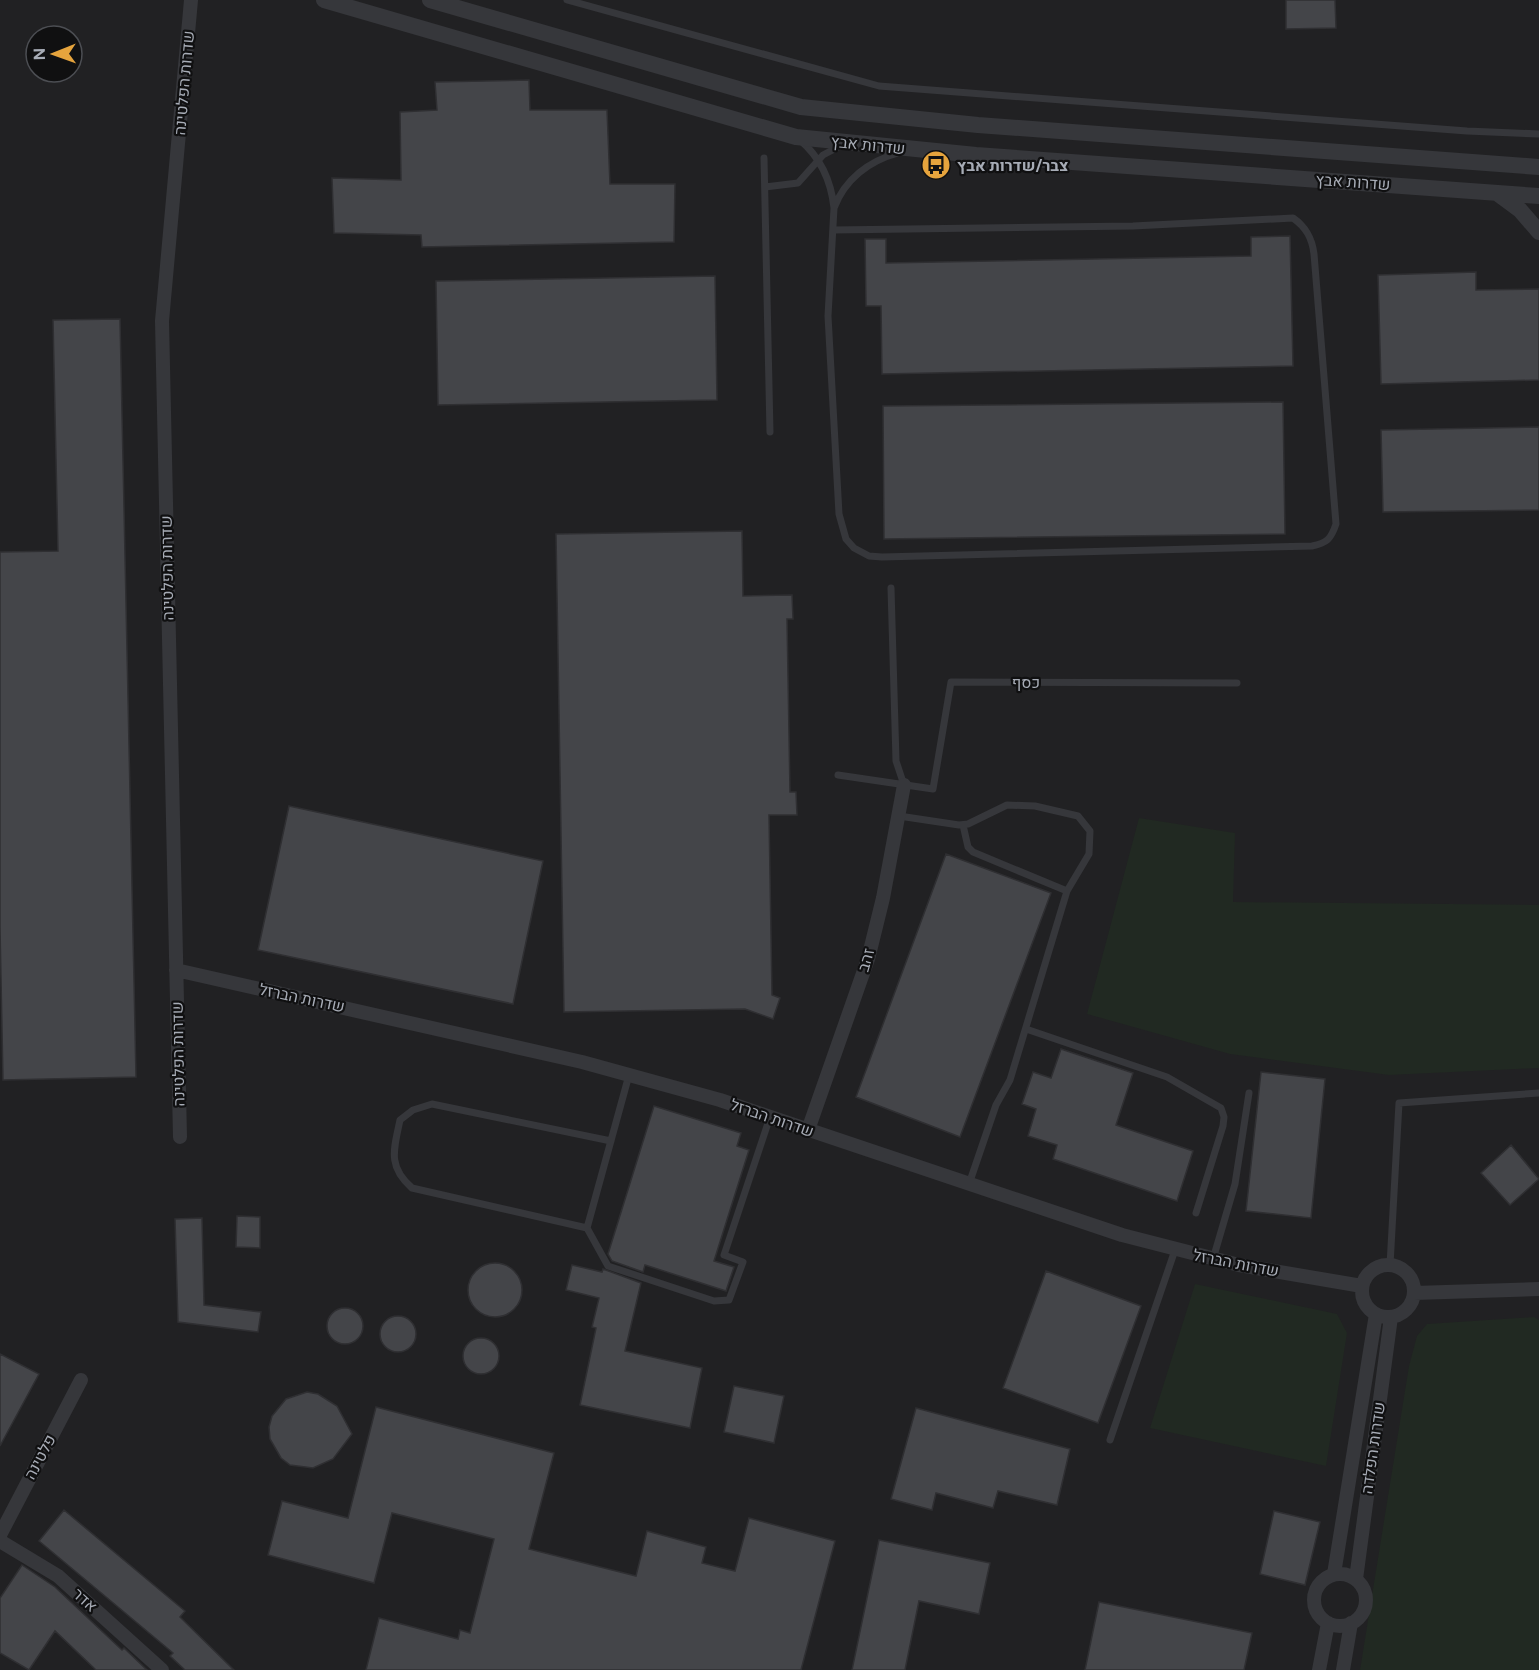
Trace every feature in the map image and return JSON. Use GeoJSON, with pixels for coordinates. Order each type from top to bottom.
{"type":"FeatureCollection","features":[{"type":"Feature","properties":{"kind":"street","name":"שדרות הפלטינה"},"geometry":{"type":"LineString","coordinates":[[180,1137],[162,321],[191,0]]}},
{"type":"Feature","properties":{"kind":"street","name":"שדרות אבץ"},"geometry":{"type":"LineString","coordinates":[[324,0],[801,142],[1539,196]]}},
{"type":"Feature","properties":{"kind":"street","name":"שדרות אבץ"},"geometry":{"type":"LineString","coordinates":[[430,0],[801,107],[978,125],[1539,167]]}},
{"type":"Feature","properties":{"kind":"street"},"geometry":{"type":"LineString","coordinates":[[1497,193],[1520,210],[1539,232]]}},
{"type":"Feature","properties":{"kind":"street","name":"זהב"},"geometry":{"type":"LineString","coordinates":[[808,1130],[868,959],[904,785]]}},
{"type":"Feature","properties":{"kind":"street","name":"שדרות הברזל"},"geometry":{"type":"LineString","coordinates":[[176,970],[425,1025],[629,1075],[770,1117],[1122,1235],[1213,1259],[1362,1286]]}},
{"type":"Feature","properties":{"kind":"street"},"geometry":{"type":"LineString","coordinates":[[1390,1265],[1405,1271],[1413,1285],[1414,1293],[1407,1309],[1391,1317],[1376,1314],[1364,1303],[1362,1286],[1369,1273],[1382,1266],[1390,1265]]}},
{"type":"Feature","properties":{"kind":"street"},"geometry":{"type":"LineString","coordinates":[[1414,1293],[1539,1289]]}},
{"type":"Feature","properties":{"kind":"street","name":"שדרות הפלדה"},"geometry":{"type":"LineString","coordinates":[[1334,1574],[1376,1314]]}},
{"type":"Feature","properties":{"kind":"street","name":"שדרות הפלדה"},"geometry":{"type":"LineString","coordinates":[[1356,1579],[1391,1317]]}},
{"type":"Feature","properties":{"kind":"street","name":"פלטינה"},"geometry":{"type":"LineString","coordinates":[[0,1535],[81,1380]]}},
{"type":"Feature","properties":{"kind":"street","name":"אדר"},"geometry":{"type":"LineString","coordinates":[[0,1541],[58,1576],[162,1670]]}},
{"type":"Feature","properties":{"kind":"street"},"geometry":{"type":"LineString","coordinates":[[1334,1574],[1349,1575],[1356,1579],[1362,1586],[1366,1602],[1363,1611],[1351,1623],[1343,1626],[1328,1623],[1317,1612],[1314,1596],[1320,1582],[1334,1574]]}},
{"type":"Feature","properties":{"kind":"street"},"geometry":{"type":"LineString","coordinates":[[1319,1670],[1328,1623]]}},
{"type":"Feature","properties":{"kind":"street"},"geometry":{"type":"LineString","coordinates":[[1343,1670],[1351,1623]]}},
{"type":"Feature","properties":{"kind":"lane"},"geometry":{"type":"LineString","coordinates":[[567,0],[879,86],[1456,130],[1539,134]]}},
{"type":"Feature","properties":{"kind":"lane"},"geometry":{"type":"LineString","coordinates":[[801,142],[818,160],[829,182],[834,208],[828,316],[836,494],[841,526],[846,539],[861,554],[882,557],[1312,546],[1324,544],[1332,537],[1336,524],[1314,254],[1308,234],[1302,224],[1293,218],[1132,226],[833,230]]}},
{"type":"Feature","properties":{"kind":"lane"},"geometry":{"type":"LineString","coordinates":[[801,142],[811,161],[806,175]]}},
{"type":"Feature","properties":{"kind":"lane"},"geometry":{"type":"LineString","coordinates":[[765,186],[793,186],[830,150],[852,144]]}},
{"type":"Feature","properties":{"kind":"lane"},"geometry":{"type":"LineString","coordinates":[[834,208],[844,189],[867,165],[911,150]]}},
{"type":"Feature","properties":{"kind":"lane"},"geometry":{"type":"LineString","coordinates":[[764,158],[770,432]]}},
{"type":"Feature","properties":{"kind":"lane"},"geometry":{"type":"LineString","coordinates":[[838,775],[904,785],[896,761],[891,588]]}},
{"type":"Feature","properties":{"kind":"lane","name":"כסף"},"geometry":{"type":"LineString","coordinates":[[904,785],[933,789],[951,682],[1237,683]]}},
{"type":"Feature","properties":{"kind":"lane"},"geometry":{"type":"LineString","coordinates":[[899,816],[963,825],[1007,806],[1035,806],[1078,816],[1090,831],[1089,854],[1067,891],[1010,1080],[996,1105],[969,1184]]}},
{"type":"Feature","properties":{"kind":"lane"},"geometry":{"type":"LineString","coordinates":[[963,825],[965,839],[973,852],[1067,891]]}},
{"type":"Feature","properties":{"kind":"lane"},"geometry":{"type":"LineString","coordinates":[[1026,1029],[1167,1077],[1221,1108],[1224,1117],[1223,1126],[1196,1213]]}},
{"type":"Feature","properties":{"kind":"lane"},"geometry":{"type":"LineString","coordinates":[[629,1075],[587,1228],[608,1266],[714,1301],[729,1300],[743,1262],[724,1256],[770,1117]]}},
{"type":"Feature","properties":{"kind":"lane"},"geometry":{"type":"LineString","coordinates":[[1213,1259],[1235,1184],[1249,1093]]}},
{"type":"Feature","properties":{"kind":"lane"},"geometry":{"type":"LineString","coordinates":[[1390,1265],[1399,1103],[1539,1093]]}},
{"type":"Feature","properties":{"kind":"lane"},"geometry":{"type":"LineString","coordinates":[[587,1228],[412,1188],[399,1177],[393,1156],[400,1120],[413,1110],[432,1104],[611,1141]]}},
{"type":"Feature","properties":{"kind":"lane"},"geometry":{"type":"LineString","coordinates":[[1110,1440],[1175,1250]]}},
{"type":"Feature","properties":{"kind":"shaded area"},"geometry":{"type":"Polygon","coordinates":[[[0,0],[1539,0],[1539,1670],[0,1670],[0,0]]]}},
{"type":"Feature","properties":{"kind":"shaded area"},"geometry":{"type":"Polygon","coordinates":[[[1139,818],[1235,833],[1233,902],[1539,905],[1539,1068],[1389,1075],[1230,1054],[1087,1014],[1139,818]]]}},
{"type":"Feature","properties":{"kind":"shaded area"},"geometry":{"type":"Polygon","coordinates":[[[1195,1284],[1337,1314],[1347,1333],[1326,1466],[1150,1428],[1195,1284]]]}},
{"type":"Feature","properties":{"kind":"shaded area"},"geometry":{"type":"Polygon","coordinates":[[[1534,1317],[1539,1320],[1539,1670],[1360,1670],[1409,1366],[1417,1336],[1427,1324],[1534,1317]]]}},
{"type":"Feature","properties":{"kind":"building"},"geometry":{"type":"Polygon","coordinates":[[[1286,0],[1335,0],[1336,28],[1286,29],[1286,0]]]}},
{"type":"Feature","properties":{"kind":"building"},"geometry":{"type":"Polygon","coordinates":[[[529,80],[530,110],[607,110],[610,184],[675,184],[674,242],[422,247],[421,235],[334,233],[332,178],[401,180],[400,112],[437,110],[435,82],[529,80]]]}},
{"type":"Feature","properties":{"kind":"building"},"geometry":{"type":"Polygon","coordinates":[[[1290,236],[1293,366],[882,374],[881,306],[866,306],[865,239],[886,239],[886,263],[1251,256],[1251,237],[1290,236]]]}},
{"type":"Feature","properties":{"kind":"building"},"geometry":{"type":"Polygon","coordinates":[[[1476,272],[1476,290],[1539,289],[1539,380],[1381,384],[1378,275],[1476,272]]]}},
{"type":"Feature","properties":{"kind":"building"},"geometry":{"type":"Polygon","coordinates":[[[715,276],[717,400],[438,405],[436,281],[715,276]]]}},
{"type":"Feature","properties":{"kind":"building"},"geometry":{"type":"Polygon","coordinates":[[[120,319],[136,1077],[3,1080],[0,928],[0,552],[58,551],[53,320],[120,319]]]}},
{"type":"Feature","properties":{"kind":"building"},"geometry":{"type":"Polygon","coordinates":[[[1283,402],[1285,534],[884,539],[883,406],[1283,402]]]}},
{"type":"Feature","properties":{"kind":"building"},"geometry":{"type":"Polygon","coordinates":[[[1539,427],[1539,510],[1383,512],[1381,430],[1539,427]]]}},
{"type":"Feature","properties":{"kind":"building"},"geometry":{"type":"Polygon","coordinates":[[[742,531],[743,596],[792,595],[793,619],[787,619],[790,792],[796,792],[797,815],[769,815],[772,995],[780,998],[773,1019],[745,1009],[564,1012],[556,534],[742,531]]]}},
{"type":"Feature","properties":{"kind":"building"},"geometry":{"type":"Polygon","coordinates":[[[289,806],[543,861],[513,1004],[258,950],[289,806]]]}},
{"type":"Feature","properties":{"kind":"building"},"geometry":{"type":"Polygon","coordinates":[[[946,854],[1051,893],[960,1137],[856,1097],[946,854]]]}},
{"type":"Feature","properties":{"kind":"building"},"geometry":{"type":"Polygon","coordinates":[[[1061,1049],[1133,1073],[1116,1125],[1193,1151],[1177,1201],[1053,1159],[1057,1145],[1028,1136],[1036,1109],[1022,1104],[1033,1072],[1051,1078],[1061,1049]]]}},
{"type":"Feature","properties":{"kind":"building"},"geometry":{"type":"Polygon","coordinates":[[[1261,1072],[1325,1079],[1311,1218],[1246,1211],[1261,1072]]]}},
{"type":"Feature","properties":{"kind":"building"},"geometry":{"type":"Polygon","coordinates":[[[654,1106],[741,1133],[737,1146],[749,1150],[714,1261],[734,1267],[726,1291],[645,1265],[643,1272],[612,1261],[608,1254],[654,1106]]]}},
{"type":"Feature","properties":{"kind":"building"},"geometry":{"type":"Polygon","coordinates":[[[1511,1145],[1539,1179],[1510,1205],[1481,1173],[1511,1145]]]}},
{"type":"Feature","properties":{"kind":"building"},"geometry":{"type":"Polygon","coordinates":[[[237,1216],[260,1217],[260,1248],[236,1247],[237,1216]]]}},
{"type":"Feature","properties":{"kind":"building"},"geometry":{"type":"Polygon","coordinates":[[[202,1218],[204,1305],[261,1312],[258,1332],[178,1322],[175,1219],[202,1218]]]}},
{"type":"Feature","properties":{"kind":"building"},"geometry":{"type":"Polygon","coordinates":[[[495,1263],[505,1265],[514,1271],[520,1280],[522,1290],[520,1300],[514,1309],[505,1315],[495,1317],[485,1315],[476,1309],[470,1300],[468,1290],[470,1280],[476,1271],[485,1265],[495,1263]]]}},
{"type":"Feature","properties":{"kind":"building"},"geometry":{"type":"Polygon","coordinates":[[[572,1265],[602,1272],[603,1269],[641,1283],[625,1351],[702,1368],[690,1428],[580,1405],[596,1328],[592,1327],[599,1298],[566,1290],[572,1265]]]}},
{"type":"Feature","properties":{"kind":"building"},"geometry":{"type":"Polygon","coordinates":[[[1046,1271],[1141,1306],[1098,1423],[1003,1388],[1046,1271]]]}},
{"type":"Feature","properties":{"kind":"building"},"geometry":{"type":"Polygon","coordinates":[[[345,1308],[358,1313],[363,1326],[358,1339],[345,1344],[332,1339],[327,1326],[332,1313],[345,1308]]]}},
{"type":"Feature","properties":{"kind":"building"},"geometry":{"type":"Polygon","coordinates":[[[398,1316],[411,1321],[416,1334],[411,1347],[398,1352],[385,1347],[380,1334],[385,1321],[398,1316]]]}},
{"type":"Feature","properties":{"kind":"building"},"geometry":{"type":"Polygon","coordinates":[[[481,1338],[494,1343],[499,1356],[494,1369],[481,1374],[468,1369],[463,1356],[468,1343],[481,1338]]]}},
{"type":"Feature","properties":{"kind":"building"},"geometry":{"type":"Polygon","coordinates":[[[0,1354],[39,1374],[0,1446],[0,1354]]]}},
{"type":"Feature","properties":{"kind":"building"},"geometry":{"type":"Polygon","coordinates":[[[734,1386],[784,1396],[774,1443],[724,1432],[734,1386]]]}},
{"type":"Feature","properties":{"kind":"building"},"geometry":{"type":"Polygon","coordinates":[[[307,1392],[318,1394],[337,1406],[352,1434],[333,1459],[313,1468],[290,1465],[281,1458],[270,1439],[269,1427],[272,1416],[286,1399],[307,1392]]]}},
{"type":"Feature","properties":{"kind":"building"},"geometry":{"type":"Polygon","coordinates":[[[376,1407],[554,1453],[529,1549],[636,1576],[647,1531],[706,1547],[702,1563],[735,1571],[749,1518],[835,1541],[801,1670],[366,1670],[379,1618],[458,1639],[460,1630],[470,1633],[494,1539],[392,1513],[374,1583],[268,1555],[282,1501],[348,1518],[376,1407]]]}},
{"type":"Feature","properties":{"kind":"building"},"geometry":{"type":"Polygon","coordinates":[[[916,1408],[1070,1449],[1057,1505],[998,1491],[993,1508],[936,1493],[932,1510],[891,1499],[916,1408]]]}},
{"type":"Feature","properties":{"kind":"building"},"geometry":{"type":"Polygon","coordinates":[[[64,1510],[185,1611],[180,1617],[234,1670],[185,1670],[170,1656],[173,1653],[39,1541],[64,1510]]]}},
{"type":"Feature","properties":{"kind":"building"},"geometry":{"type":"Polygon","coordinates":[[[1274,1511],[1320,1522],[1305,1585],[1260,1574],[1274,1511]]]}},
{"type":"Feature","properties":{"kind":"building"},"geometry":{"type":"Polygon","coordinates":[[[879,1540],[990,1563],[979,1614],[919,1601],[905,1670],[852,1670],[879,1540]]]}},
{"type":"Feature","properties":{"kind":"building"},"geometry":{"type":"Polygon","coordinates":[[[22,1565],[55,1587],[122,1650],[124,1648],[147,1670],[96,1670],[55,1631],[29,1670],[0,1653],[0,1598],[22,1565]]]}},
{"type":"Feature","properties":{"kind":"building"},"geometry":{"type":"Polygon","coordinates":[[[1099,1602],[1252,1633],[1244,1670],[1085,1670],[1099,1602]]]}},
{"type":"Feature","properties":{"kind":"place","name":"צבר/שדרות אבץ"},"geometry":{"type":"Point","coordinates":[936,165]}}]}
